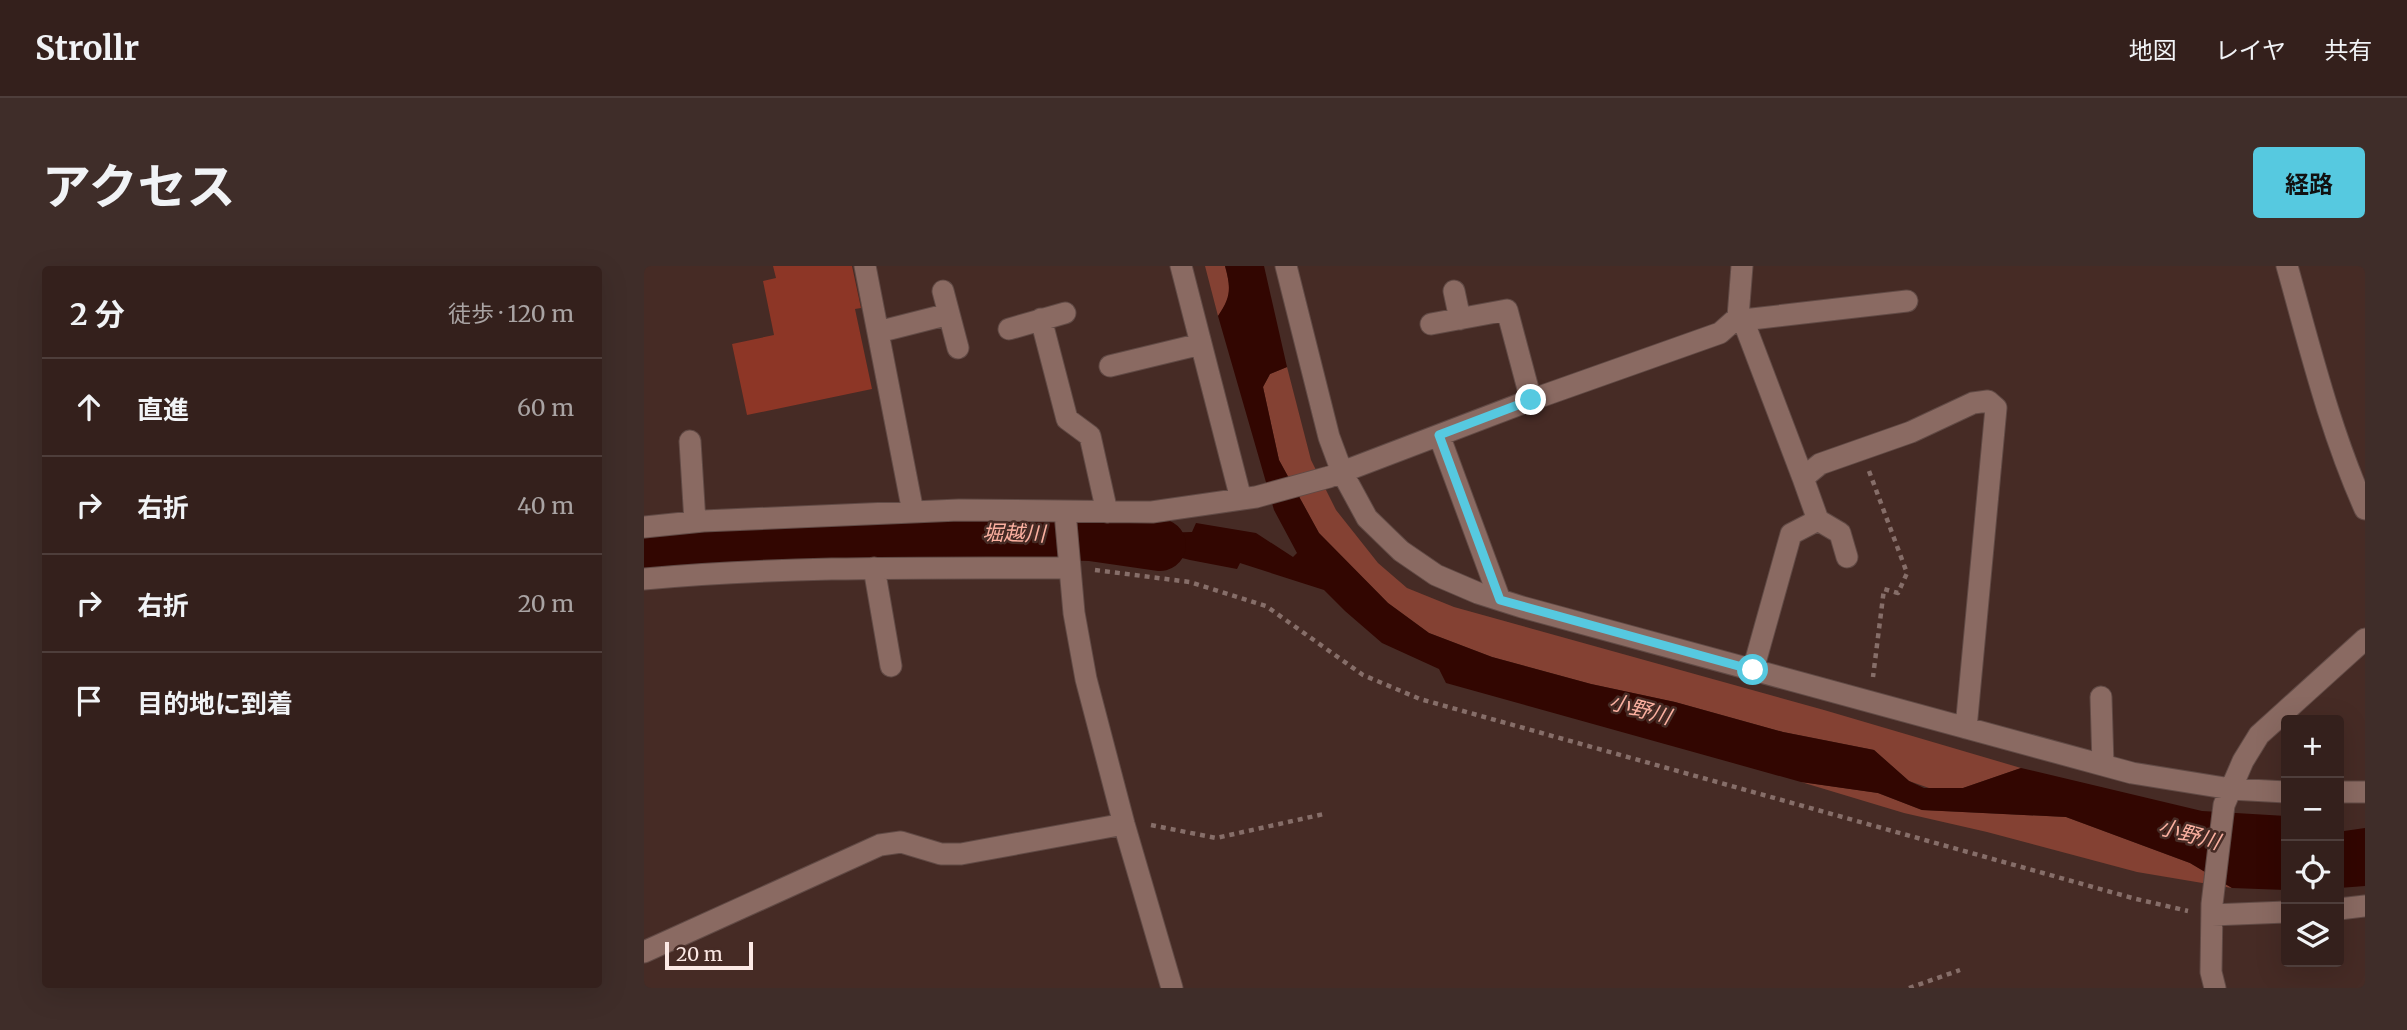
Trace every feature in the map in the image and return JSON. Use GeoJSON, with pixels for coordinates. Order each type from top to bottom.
{"type":"FeatureCollection","features":[{"type":"Feature","properties":{"kind":"street"},"geometry":{"type":"LineString","coordinates":[[865,266],[913,512]]}},
{"type":"Feature","properties":{"kind":"street"},"geometry":{"type":"LineString","coordinates":[[1181,266],[1201,344],[1249,498]]}},
{"type":"Feature","properties":{"kind":"street"},"geometry":{"type":"LineString","coordinates":[[1286,266],[1329,437],[1335,475],[1367,518],[1401,551],[1436,575],[1500,600],[2132,773],[2228,797],[2281,792]]}},
{"type":"Feature","properties":{"kind":"street"},"geometry":{"type":"LineString","coordinates":[[1742,266],[1741,318],[1818,520],[1840,533],[1847,557]]}},
{"type":"Feature","properties":{"kind":"street"},"geometry":{"type":"LineString","coordinates":[[2287,266],[2329,417],[2346,467],[2365,509]]}},
{"type":"Feature","properties":{"kind":"street"},"geometry":{"type":"LineString","coordinates":[[943,291],[958,348]]}},
{"type":"Feature","properties":{"kind":"street"},"geometry":{"type":"LineString","coordinates":[[1454,291],[1460,319]]}},
{"type":"Feature","properties":{"kind":"street"},"geometry":{"type":"LineString","coordinates":[[644,527],[695,522],[959,510],[1065,516],[1152,512],[1249,498],[1335,475],[1531,400],[1720,333],[1741,318],[1907,301]]}},
{"type":"Feature","properties":{"kind":"street"},"geometry":{"type":"LineString","coordinates":[[1431,324],[1507,310],[1531,400]]}},
{"type":"Feature","properties":{"kind":"street"},"geometry":{"type":"LineString","coordinates":[[1009,329],[1065,313]]}},
{"type":"Feature","properties":{"kind":"street"},"geometry":{"type":"LineString","coordinates":[[878,332],[949,314]]}},
{"type":"Feature","properties":{"kind":"street"},"geometry":{"type":"LineString","coordinates":[[1041,319],[1067,419],[1090,436],[1107,512]]}},
{"type":"Feature","properties":{"kind":"street"},"geometry":{"type":"LineString","coordinates":[[1110,366],[1201,344]]}},
{"type":"Feature","properties":{"kind":"street"},"geometry":{"type":"LineString","coordinates":[[1803,478],[1820,464],[1910,432],[1973,403],[1988,401],[1996,408],[1966,728]]}},
{"type":"Feature","properties":{"kind":"street"},"geometry":{"type":"LineString","coordinates":[[1439,435],[1500,600]]}},
{"type":"Feature","properties":{"kind":"street"},"geometry":{"type":"LineString","coordinates":[[690,441],[695,522]]}},
{"type":"Feature","properties":{"kind":"street"},"geometry":{"type":"LineString","coordinates":[[1065,516],[1074,613],[1086,679],[1124,824],[1172,988]]}},
{"type":"Feature","properties":{"kind":"street"},"geometry":{"type":"LineString","coordinates":[[1753,670],[1791,534],[1818,520]]}},
{"type":"Feature","properties":{"kind":"street"},"geometry":{"type":"LineString","coordinates":[[644,579],[874,568],[1069,565]]}},
{"type":"Feature","properties":{"kind":"street"},"geometry":{"type":"LineString","coordinates":[[874,568],[891,666]]}},
{"type":"Feature","properties":{"kind":"street"},"geometry":{"type":"LineString","coordinates":[[2214,988],[2211,972],[2212,909],[2228,797],[2243,761],[2259,735],[2365,639]]}},
{"type":"Feature","properties":{"kind":"street"},"geometry":{"type":"LineString","coordinates":[[2101,697],[2103,765]]}},
{"type":"Feature","properties":{"kind":"street"},"geometry":{"type":"LineString","coordinates":[[2344,792],[2365,792]]}},
{"type":"Feature","properties":{"kind":"street"},"geometry":{"type":"LineString","coordinates":[[644,952],[880,845],[901,842],[941,854],[961,854],[1124,824]]}},
{"type":"Feature","properties":{"kind":"street"},"geometry":{"type":"LineString","coordinates":[[2344,908],[2365,906]]}},
{"type":"Feature","properties":{"kind":"street"},"geometry":{"type":"LineString","coordinates":[[2212,909],[2281,912]]}},
{"type":"Feature","properties":{"kind":"path"},"geometry":{"type":"LineString","coordinates":[[1861,450],[1907,573],[1898,593],[1884,589],[1869,702]]}},
{"type":"Feature","properties":{"kind":"path"},"geometry":{"type":"LineString","coordinates":[[1069,565],[1190,582],[1266,606],[1363,675],[1420,699],[2136,899],[2212,909]]}},
{"type":"Feature","properties":{"kind":"path"},"geometry":{"type":"LineString","coordinates":[[1124,824],[1143,823],[1216,838],[1324,814]]}},
{"type":"Feature","properties":{"kind":"path"},"geometry":{"type":"LineString","coordinates":[[1909,988],[1960,970]]}},
{"type":"Feature","properties":{"kind":"shaded area"},"geometry":{"type":"Polygon","coordinates":[[[1205,266],[1225,266],[1229,292],[1218,316],[1205,266]]]}},
{"type":"Feature","properties":{"kind":"shaded area"},"geometry":{"type":"Polygon","coordinates":[[[1287,367],[1311,460],[1336,510],[1378,563],[1407,588],[1454,607],[2021,768],[1963,788],[1929,788],[1909,781],[1874,750],[1783,732],[1675,702],[1591,684],[1492,657],[1429,633],[1388,603],[1319,533],[1279,460],[1263,387],[1270,374],[1287,367]]]}},
{"type":"Feature","properties":{"kind":"shaded area"},"geometry":{"type":"Polygon","coordinates":[[[1801,782],[1878,793],[1922,810],[2066,817],[2190,863],[2232,888],[2137,872],[1904,813],[1801,782]]]}},
{"type":"Feature","properties":{"kind":"water","name":"小野川"},"geometry":{"type":"Polygon","coordinates":[[[1225,266],[1264,266],[1287,367],[1270,374],[1263,387],[1279,460],[1319,533],[1388,603],[1429,633],[1492,657],[1591,684],[1675,702],[1783,732],[1874,750],[1909,781],[1924,788],[1963,788],[2021,768],[2202,811],[2281,816],[2281,890],[2232,888],[2190,863],[2066,817],[1922,810],[1878,793],[1801,782],[1446,683],[1439,669],[1382,643],[1324,590],[1240,563],[1237,569],[1091,535],[1192,532],[1196,523],[1256,533],[1293,557],[1297,553],[1274,510],[1218,316],[1229,292],[1225,266]]]}},
{"type":"Feature","properties":{"kind":"water"},"geometry":{"type":"Polygon","coordinates":[[[2365,828],[2365,886],[2344,888],[2344,831],[2365,828]]]}},
{"type":"Feature","properties":{"kind":"building"},"geometry":{"type":"Polygon","coordinates":[[[773,266],[852,266],[861,308],[855,309],[872,389],[747,415],[732,344],[774,335],[763,281],[776,278],[773,266]]]}},
{"type":"Feature","properties":{"kind":"waterway","name":"堀越川"},"geometry":{"type":"LineString","coordinates":[[644,552],[992,532],[1091,535],[1160,545]]}},
{"type":"Feature","properties":{"kind":"route"},"geometry":{"type":"LineString","coordinates":[[1531,400],[1439,435],[1500,600],[1753,670]]}}]}
